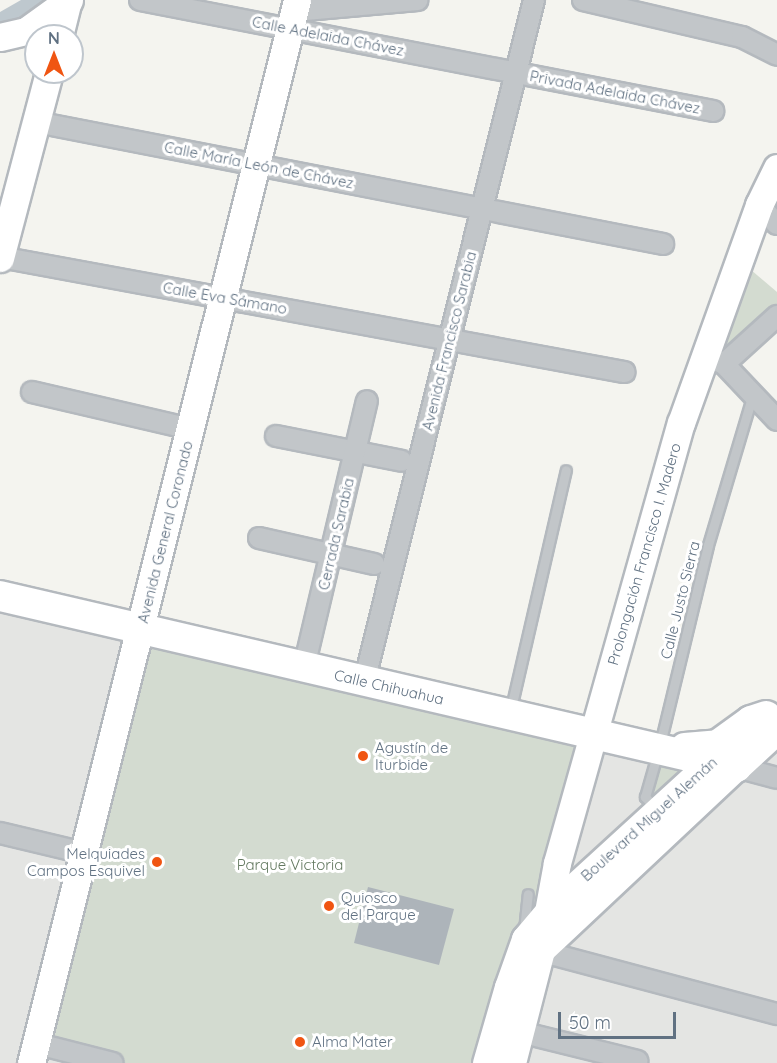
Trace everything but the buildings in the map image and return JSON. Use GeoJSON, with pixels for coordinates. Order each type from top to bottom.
{"type":"FeatureCollection","features":[{"type":"Feature","properties":{"kind":"main road"},"geometry":{"type":"LineString","coordinates":[[62,24],[68,2]]}},
{"type":"Feature","properties":{"kind":"main road"},"geometry":{"type":"LineString","coordinates":[[0,37],[26,31],[68,2]]}},
{"type":"Feature","properties":{"kind":"main road","name":"Avenida General Coronado"},"geometry":{"type":"LineString","coordinates":[[34,1053],[294,13]]}},
{"type":"Feature","properties":{"kind":"main road"},"geometry":{"type":"LineString","coordinates":[[0,258],[46,84]]}},
{"type":"Feature","properties":{"kind":"main road","name":"Prolongación Francisco I. Madero"},"geometry":{"type":"LineString","coordinates":[[550,909],[557,863],[592,733],[681,423],[715,360],[768,214],[777,168]]}},
{"type":"Feature","properties":{"kind":"main road","name":"Calle Chihuahua"},"geometry":{"type":"LineString","coordinates":[[0,596],[724,764]]}},
{"type":"Feature","properties":{"kind":"main road"},"geometry":{"type":"LineString","coordinates":[[665,749],[718,745],[751,721],[773,716]]}},
{"type":"Feature","properties":{"kind":"main road","name":"Boulevard Miguel Alemán"},"geometry":{"type":"LineString","coordinates":[[533,945],[567,923],[773,716]]}},
{"type":"Feature","properties":{"kind":"main road","name":"Boulevard Miguel Alemán"},"geometry":{"type":"LineString","coordinates":[[533,945],[550,909],[658,810],[724,764]]}},
{"type":"Feature","properties":{"kind":"main road"},"geometry":{"type":"LineString","coordinates":[[512,1063],[520,1032],[533,945]]}},
{"type":"Feature","properties":{"kind":"main road"},"geometry":{"type":"LineString","coordinates":[[486,1063],[508,987],[533,945]]}},
{"type":"Feature","properties":{"kind":"street","name":"Calle Adelaida Chávez"},"geometry":{"type":"LineString","coordinates":[[140,0],[294,13],[516,73]]}},
{"type":"Feature","properties":{"kind":"street"},"geometry":{"type":"LineString","coordinates":[[294,13],[418,0]]}},
{"type":"Feature","properties":{"kind":"street","name":"Avenida Francisco Sarabia"},"geometry":{"type":"LineString","coordinates":[[364,682],[534,0]]}},
{"type":"Feature","properties":{"kind":"street"},"geometry":{"type":"LineString","coordinates":[[583,0],[742,37],[777,55]]}},
{"type":"Feature","properties":{"kind":"street","name":"Privada Adelaida Chávez"},"geometry":{"type":"LineString","coordinates":[[516,73],[714,111]]}},
{"type":"Feature","properties":{"kind":"street","name":"Calle María León de Chávez"},"geometry":{"type":"LineString","coordinates":[[36,122],[663,244]]}},
{"type":"Feature","properties":{"kind":"street","name":"Calle Eva Sámano"},"geometry":{"type":"LineString","coordinates":[[0,258],[624,372]]}},
{"type":"Feature","properties":{"kind":"street"},"geometry":{"type":"LineString","coordinates":[[777,316],[715,360],[753,394],[777,420]]}},
{"type":"Feature","properties":{"kind":"street"},"geometry":{"type":"LineString","coordinates":[[32,392],[191,429]]}},
{"type":"Feature","properties":{"kind":"street","name":"Cerrada Sarabia"},"geometry":{"type":"LineString","coordinates":[[304,667],[367,401]]}},
{"type":"Feature","properties":{"kind":"street"},"geometry":{"type":"LineString","coordinates":[[276,436],[402,461]]}},
{"type":"Feature","properties":{"kind":"street"},"geometry":{"type":"LineString","coordinates":[[259,538],[374,564]]}},
{"type":"Feature","properties":{"kind":"street","name":"Calle Chihuahua"},"geometry":{"type":"LineString","coordinates":[[724,764],[777,778]]}},
{"type":"Feature","properties":{"kind":"street"},"geometry":{"type":"LineString","coordinates":[[0,833],[84,853]]}},
{"type":"Feature","properties":{"kind":"street"},"geometry":{"type":"LineString","coordinates":[[533,945],[777,1014]]}},
{"type":"Feature","properties":{"kind":"street"},"geometry":{"type":"LineString","coordinates":[[520,1032],[637,1061]]}},
{"type":"Feature","properties":{"kind":"street"},"geometry":{"type":"LineString","coordinates":[[34,1053],[113,1063]]}},
{"type":"Feature","properties":{"kind":"lane","name":"Calle Justo Sierra"},"geometry":{"type":"LineString","coordinates":[[658,810],[645,797],[665,749],[708,545],[753,394]]}},
{"type":"Feature","properties":{"kind":"lane"},"geometry":{"type":"LineString","coordinates":[[509,714],[566,470]]}},
{"type":"Feature","properties":{"kind":"lane"},"geometry":{"type":"LineString","coordinates":[[528,894],[524,914],[533,945]]}},
{"type":"Feature","properties":{"kind":"shaded area"},"geometry":{"type":"Polygon","coordinates":[[[21,0],[59,0],[0,33],[0,12],[21,0]]]}},
{"type":"Feature","properties":{"kind":"shaded area","name":"Parque Victoria"},"geometry":{"type":"Polygon","coordinates":[[[0,598],[750,770],[777,746],[777,1063],[0,1063],[0,598]]]}},
{"type":"Feature","properties":{"kind":"green space"},"geometry":{"type":"Polygon","coordinates":[[[737,258],[777,292],[777,325],[732,369],[703,355],[737,258]]]}},
{"type":"Feature","properties":{"kind":"green space","name":"Parque Victoria"},"geometry":{"type":"Polygon","coordinates":[[[144,626],[600,736],[495,1063],[115,1063],[40,1044],[144,626]]]}},
{"type":"Feature","properties":{"kind":"green space"},"geometry":{"type":"Polygon","coordinates":[[[662,751],[712,765],[663,812],[648,795],[662,751]]]}},
{"type":"Feature","properties":{"kind":"place","name":"Agustín de Iturbide"},"geometry":{"type":"Point","coordinates":[363,756]}},
{"type":"Feature","properties":{"kind":"place","name":"Melquiades Campos Esquivel"},"geometry":{"type":"Point","coordinates":[157,862]}},
{"type":"Feature","properties":{"kind":"place","name":"Quiosco del Parque"},"geometry":{"type":"Point","coordinates":[329,906]}},
{"type":"Feature","properties":{"kind":"place","name":"Alma Mater"},"geometry":{"type":"Point","coordinates":[300,1042]}}]}
